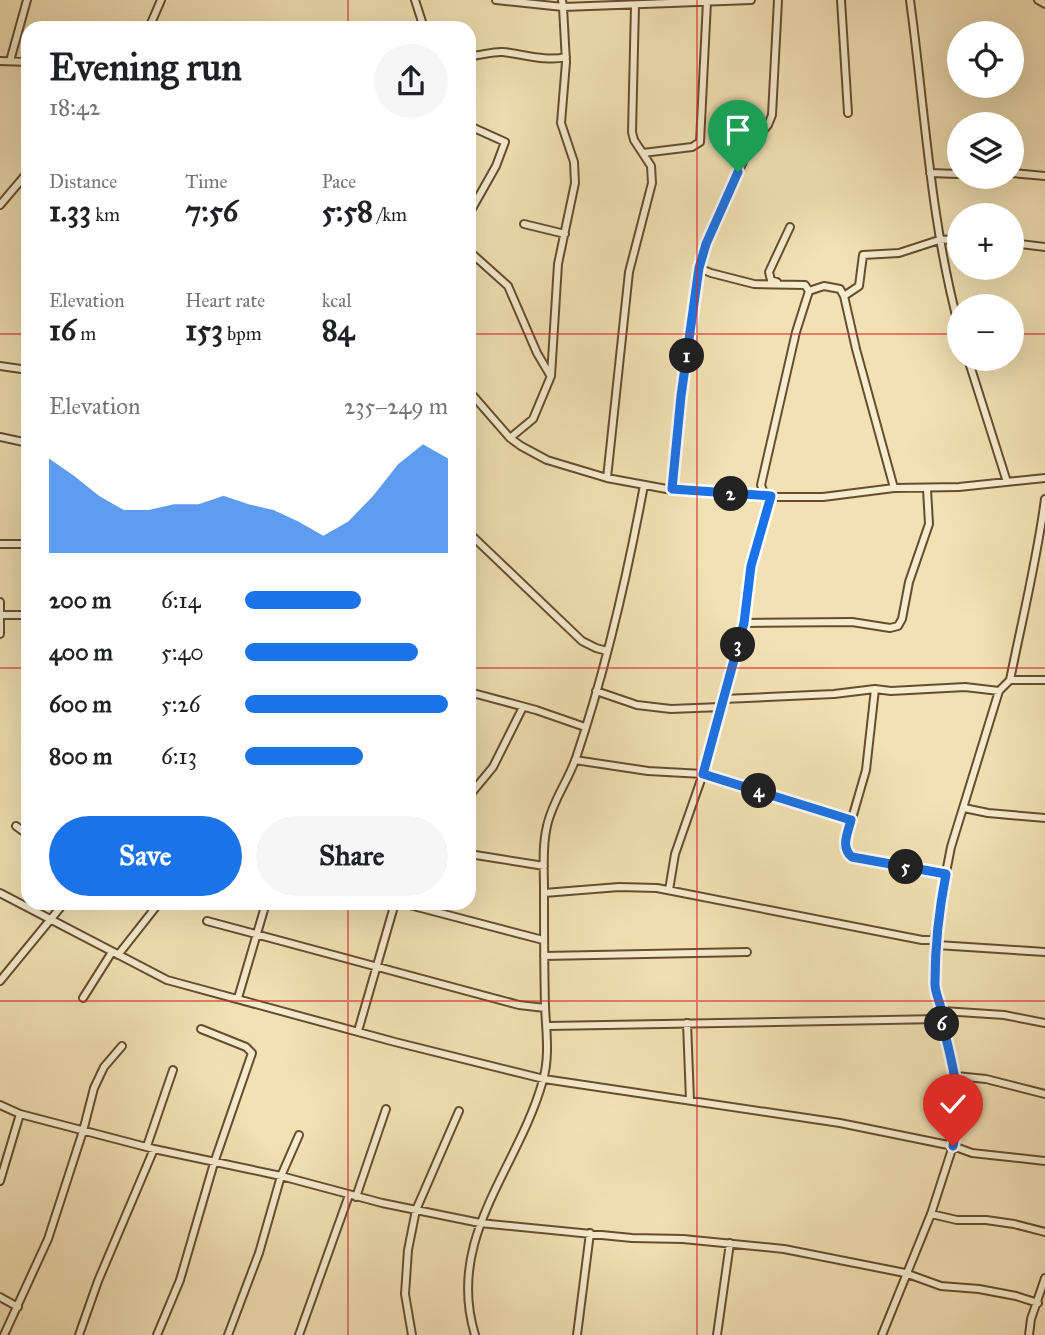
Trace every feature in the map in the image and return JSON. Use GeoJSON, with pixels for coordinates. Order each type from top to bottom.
{"type":"FeatureCollection","features":[{"type":"Feature","properties":{"kind":"street"},"geometry":{"type":"LineString","coordinates":[[9,61],[26,0]]}},
{"type":"Feature","properties":{"kind":"street"},"geometry":{"type":"LineString","coordinates":[[152,21],[161,0]]}},
{"type":"Feature","properties":{"kind":"street"},"geometry":{"type":"LineString","coordinates":[[415,0],[422,21]]}},
{"type":"Feature","properties":{"kind":"street"},"geometry":{"type":"LineString","coordinates":[[496,0],[635,6],[751,0]]}},
{"type":"Feature","properties":{"kind":"street"},"geometry":{"type":"LineString","coordinates":[[672,489],[681,396],[699,268],[706,244],[751,145],[768,125],[772,115],[778,0]]}},
{"type":"Feature","properties":{"kind":"street"},"geometry":{"type":"LineString","coordinates":[[841,0],[848,113]]}},
{"type":"Feature","properties":{"kind":"street"},"geometry":{"type":"LineString","coordinates":[[910,0],[939,240],[951,294]]}},
{"type":"Feature","properties":{"kind":"street"},"geometry":{"type":"LineString","coordinates":[[1038,0],[1045,4]]}},
{"type":"Feature","properties":{"kind":"street"},"geometry":{"type":"LineString","coordinates":[[643,153],[692,147],[700,142],[707,2]]}},
{"type":"Feature","properties":{"kind":"street"},"geometry":{"type":"LineString","coordinates":[[510,438],[533,419],[551,376],[558,264],[575,183],[574,162],[561,123],[566,57],[562,4]]}},
{"type":"Feature","properties":{"kind":"street"},"geometry":{"type":"LineString","coordinates":[[607,478],[629,272],[652,183],[651,166],[634,140],[632,132],[635,6]]}},
{"type":"Feature","properties":{"kind":"street"},"geometry":{"type":"LineString","coordinates":[[476,56],[500,52],[547,59],[566,57]]}},
{"type":"Feature","properties":{"kind":"street"},"geometry":{"type":"LineString","coordinates":[[0,61],[21,62]]}},
{"type":"Feature","properties":{"kind":"street"},"geometry":{"type":"LineString","coordinates":[[476,129],[505,142],[496,166],[476,202]]}},
{"type":"Feature","properties":{"kind":"street"},"geometry":{"type":"LineString","coordinates":[[930,173],[947,174]]}},
{"type":"Feature","properties":{"kind":"street"},"geometry":{"type":"LineString","coordinates":[[1024,174],[1045,176]]}},
{"type":"Feature","properties":{"kind":"street"},"geometry":{"type":"LineString","coordinates":[[0,205],[21,180]]}},
{"type":"Feature","properties":{"kind":"street"},"geometry":{"type":"LineString","coordinates":[[524,225],[565,233]]}},
{"type":"Feature","properties":{"kind":"street"},"geometry":{"type":"LineString","coordinates":[[782,284],[771,280],[769,272],[790,227]]}},
{"type":"Feature","properties":{"kind":"street"},"geometry":{"type":"LineString","coordinates":[[844,296],[859,286],[863,255],[899,253],[947,240]]}},
{"type":"Feature","properties":{"kind":"street"},"geometry":{"type":"LineString","coordinates":[[1024,244],[1045,247]]}},
{"type":"Feature","properties":{"kind":"street"},"geometry":{"type":"LineString","coordinates":[[476,257],[508,285],[537,353],[551,376]]}},
{"type":"Feature","properties":{"kind":"street"},"geometry":{"type":"LineString","coordinates":[[699,268],[754,284],[805,285],[809,291]]}},
{"type":"Feature","properties":{"kind":"street"},"geometry":{"type":"LineString","coordinates":[[809,291],[833,287],[840,289],[844,296],[894,488]]}},
{"type":"Feature","properties":{"kind":"street"},"geometry":{"type":"LineString","coordinates":[[668,890],[675,854],[703,774],[744,623],[751,566],[768,496],[761,485],[796,332],[809,291]]}},
{"type":"Feature","properties":{"kind":"street"},"geometry":{"type":"LineString","coordinates":[[0,366],[21,369]]}},
{"type":"Feature","properties":{"kind":"street"},"geometry":{"type":"LineString","coordinates":[[972,371],[1007,482]]}},
{"type":"Feature","properties":{"kind":"street"},"geometry":{"type":"LineString","coordinates":[[476,399],[510,438],[547,460],[607,478],[672,489],[823,497],[894,488],[927,489],[1045,478]]}},
{"type":"Feature","properties":{"kind":"street"},"geometry":{"type":"LineString","coordinates":[[0,437],[21,442]]}},
{"type":"Feature","properties":{"kind":"street"},"geometry":{"type":"LineString","coordinates":[[475,1335],[471,1321],[468,1276],[480,1223],[487,1203],[522,1138],[544,1079],[547,1026],[543,940],[547,825],[575,760],[596,691],[629,567],[644,485]]}},
{"type":"Feature","properties":{"kind":"street"},"geometry":{"type":"LineString","coordinates":[[744,623],[852,622],[890,628],[898,626],[902,619],[909,582],[929,524],[927,489]]}},
{"type":"Feature","properties":{"kind":"street"},"geometry":{"type":"LineString","coordinates":[[882,1335],[931,1214],[953,1146],[958,1120],[956,1076],[934,986],[936,942],[951,847],[999,691],[1010,680],[1031,590],[1045,499]]}},
{"type":"Feature","properties":{"kind":"street"},"geometry":{"type":"LineString","coordinates":[[476,540],[582,641],[596,649],[607,651]]}},
{"type":"Feature","properties":{"kind":"street"},"geometry":{"type":"LineString","coordinates":[[0,544],[21,544]]}},
{"type":"Feature","properties":{"kind":"street"},"geometry":{"type":"LineString","coordinates":[[0,602],[0,634]]}},
{"type":"Feature","properties":{"kind":"street"},"geometry":{"type":"LineString","coordinates":[[1,615],[21,615]]}},
{"type":"Feature","properties":{"kind":"street"},"geometry":{"type":"LineString","coordinates":[[1010,680],[1045,680]]}},
{"type":"Feature","properties":{"kind":"street"},"geometry":{"type":"LineString","coordinates":[[723,699],[834,694],[875,689],[891,691],[965,687],[999,691]]}},
{"type":"Feature","properties":{"kind":"street"},"geometry":{"type":"LineString","coordinates":[[875,689],[866,770],[851,820],[846,852],[852,857],[946,874]]}},
{"type":"Feature","properties":{"kind":"street"},"geometry":{"type":"LineString","coordinates":[[596,691],[637,705],[671,709],[721,707]]}},
{"type":"Feature","properties":{"kind":"street"},"geometry":{"type":"LineString","coordinates":[[476,694],[585,727]]}},
{"type":"Feature","properties":{"kind":"street"},"geometry":{"type":"LineString","coordinates":[[476,788],[493,767],[523,707]]}},
{"type":"Feature","properties":{"kind":"street"},"geometry":{"type":"LineString","coordinates":[[575,760],[648,771],[703,774],[851,820]]}},
{"type":"Feature","properties":{"kind":"street"},"geometry":{"type":"LineString","coordinates":[[964,808],[988,813],[1045,817]]}},
{"type":"Feature","properties":{"kind":"street"},"geometry":{"type":"LineString","coordinates":[[16,826],[21,830]]}},
{"type":"Feature","properties":{"kind":"street"},"geometry":{"type":"LineString","coordinates":[[476,855],[544,866]]}},
{"type":"Feature","properties":{"kind":"street"},"geometry":{"type":"LineString","coordinates":[[544,893],[619,887],[668,890],[922,940],[1045,952]]}},
{"type":"Feature","properties":{"kind":"street"},"geometry":{"type":"LineString","coordinates":[[0,893],[21,904]]}},
{"type":"Feature","properties":{"kind":"street"},"geometry":{"type":"LineString","coordinates":[[33,910],[167,980],[544,1079],[840,1123],[953,1146],[972,1153],[1045,1161]]}},
{"type":"Feature","properties":{"kind":"street"},"geometry":{"type":"LineString","coordinates":[[0,981],[58,910]]}},
{"type":"Feature","properties":{"kind":"street"},"geometry":{"type":"LineString","coordinates":[[83,998],[115,954],[153,910]]}},
{"type":"Feature","properties":{"kind":"street"},"geometry":{"type":"LineString","coordinates":[[238,998],[264,910]]}},
{"type":"Feature","properties":{"kind":"street"},"geometry":{"type":"LineString","coordinates":[[358,1031],[393,910]]}},
{"type":"Feature","properties":{"kind":"street"},"geometry":{"type":"LineString","coordinates":[[429,910],[543,940]]}},
{"type":"Feature","properties":{"kind":"street"},"geometry":{"type":"LineString","coordinates":[[208,921],[519,1005],[545,1007]]}},
{"type":"Feature","properties":{"kind":"street"},"geometry":{"type":"LineString","coordinates":[[544,956],[747,952]]}},
{"type":"Feature","properties":{"kind":"street"},"geometry":{"type":"LineString","coordinates":[[547,1026],[942,1015],[1004,1015],[1045,1023]]}},
{"type":"Feature","properties":{"kind":"street"},"geometry":{"type":"LineString","coordinates":[[687,1023],[690,1100]]}},
{"type":"Feature","properties":{"kind":"street"},"geometry":{"type":"LineString","coordinates":[[158,1335],[180,1280],[214,1163],[252,1053],[246,1047],[201,1029]]}},
{"type":"Feature","properties":{"kind":"street"},"geometry":{"type":"LineString","coordinates":[[4,1335],[48,1238],[94,1088],[104,1068],[122,1046]]}},
{"type":"Feature","properties":{"kind":"street"},"geometry":{"type":"LineString","coordinates":[[79,1335],[150,1147],[173,1070]]}},
{"type":"Feature","properties":{"kind":"street"},"geometry":{"type":"LineString","coordinates":[[956,1076],[986,1079],[1045,1094]]}},
{"type":"Feature","properties":{"kind":"street"},"geometry":{"type":"LineString","coordinates":[[0,1105],[20,1114],[83,1131],[214,1163],[281,1176],[352,1196],[480,1223],[784,1249],[905,1273],[941,1286],[979,1289],[1038,1303]]}},
{"type":"Feature","properties":{"kind":"street"},"geometry":{"type":"LineString","coordinates":[[299,1335],[386,1109]]}},
{"type":"Feature","properties":{"kind":"street"},"geometry":{"type":"LineString","coordinates":[[412,1335],[405,1294],[408,1250],[416,1210],[459,1111]]}},
{"type":"Feature","properties":{"kind":"street"},"geometry":{"type":"LineString","coordinates":[[0,1181],[20,1114]]}},
{"type":"Feature","properties":{"kind":"street"},"geometry":{"type":"LineString","coordinates":[[228,1335],[258,1253],[281,1176],[299,1135]]}},
{"type":"Feature","properties":{"kind":"street"},"geometry":{"type":"LineString","coordinates":[[931,1214],[957,1220],[1014,1224],[1045,1232]]}},
{"type":"Feature","properties":{"kind":"street"},"geometry":{"type":"LineString","coordinates":[[577,1335],[590,1233]]}},
{"type":"Feature","properties":{"kind":"street"},"geometry":{"type":"LineString","coordinates":[[717,1335],[730,1243]]}},
{"type":"Feature","properties":{"kind":"street"},"geometry":{"type":"LineString","coordinates":[[1029,1335],[1031,1319],[1045,1278]]}},
{"type":"Feature","properties":{"kind":"street"},"geometry":{"type":"LineString","coordinates":[[0,1297],[18,1307]]}},
{"type":"Feature","properties":{"kind":"route"},"geometry":{"type":"LineString","coordinates":[[738,172],[706,244],[699,268],[681,396],[672,489],[771,496],[751,566],[744,623],[703,774],[851,820],[845,846],[846,852],[852,857],[946,874],[935,940],[937,945],[934,986],[943,1011],[941,1019],[956,1076],[958,1120],[953,1146]]}}]}
